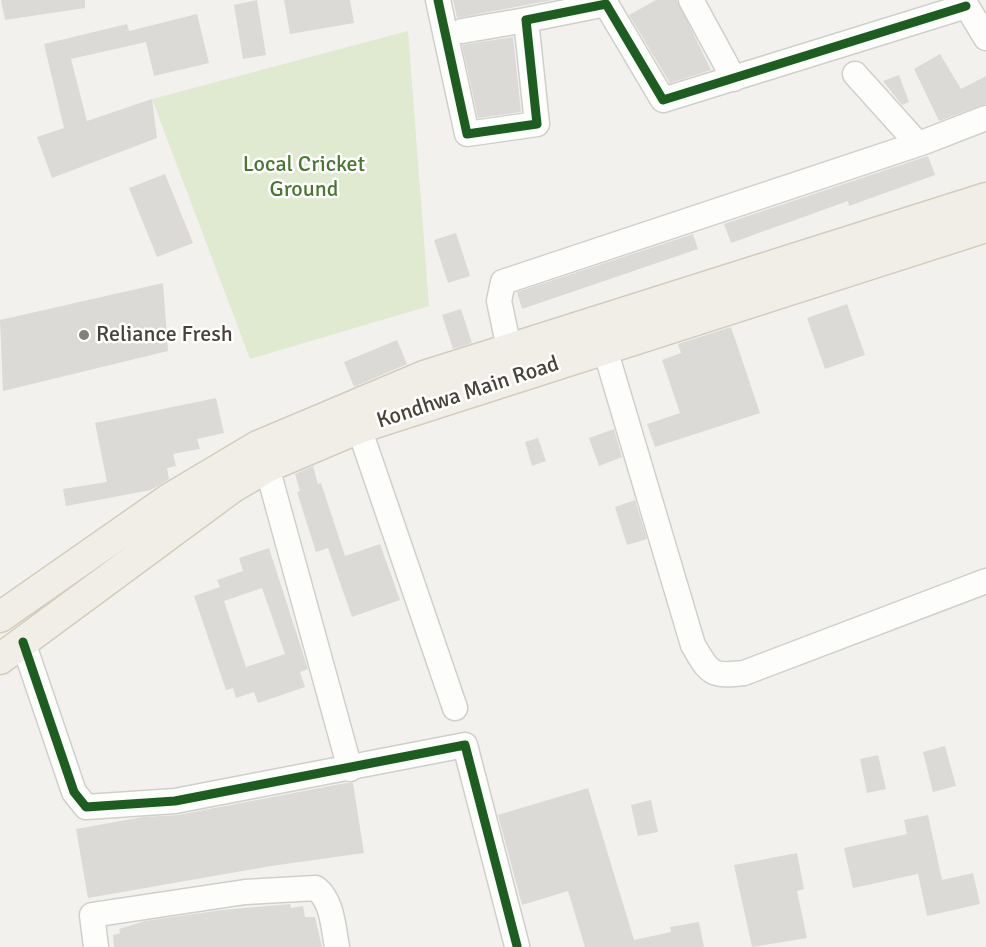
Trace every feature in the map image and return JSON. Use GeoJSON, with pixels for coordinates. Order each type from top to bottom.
{"type":"FeatureCollection","features":[{"type":"Feature","properties":{"kind":"main road","name":"Kondhwa Main Road"},"geometry":{"type":"LineString","coordinates":[[0,617],[169,499],[424,376],[986,198]]}},
{"type":"Feature","properties":{"kind":"main road","name":"Kondhwa Main Road"},"geometry":{"type":"LineString","coordinates":[[12,651],[233,487],[262,456],[359,428],[986,227]]}},
{"type":"Feature","properties":{"kind":"street"},"geometry":{"type":"LineString","coordinates":[[691,0],[734,79]]}},
{"type":"Feature","properties":{"kind":"street"},"geometry":{"type":"LineString","coordinates":[[430,1],[466,134],[537,124],[526,20]]}},
{"type":"Feature","properties":{"kind":"street"},"geometry":{"type":"LineString","coordinates":[[462,31],[613,2],[663,100],[965,3],[986,38]]}},
{"type":"Feature","properties":{"kind":"street"},"geometry":{"type":"LineString","coordinates":[[855,74],[918,144]]}},
{"type":"Feature","properties":{"kind":"street"},"geometry":{"type":"LineString","coordinates":[[516,378],[499,301],[503,282],[918,144],[986,118]]}},
{"type":"Feature","properties":{"kind":"street"},"geometry":{"type":"LineString","coordinates":[[605,349],[693,645],[706,669],[720,675],[744,673],[986,581]]}},
{"type":"Feature","properties":{"kind":"street"},"geometry":{"type":"LineString","coordinates":[[359,428],[455,708]]}},
{"type":"Feature","properties":{"kind":"street"},"geometry":{"type":"LineString","coordinates":[[262,456],[350,769]]}},
{"type":"Feature","properties":{"kind":"street"},"geometry":{"type":"LineString","coordinates":[[12,651],[74,792],[86,807],[174,801],[350,769],[465,745],[518,946]]}},
{"type":"Feature","properties":{"kind":"street"},"geometry":{"type":"LineString","coordinates":[[96,947],[92,915],[245,892],[316,888],[324,895],[329,905],[337,947]]}},
{"type":"Feature","properties":{"kind":"green space","name":"Local Cricket Ground"},"geometry":{"type":"Polygon","coordinates":[[[408,31],[429,306],[250,359],[152,99],[408,31]]]}},
{"type":"Feature","properties":{"kind":"building"},"geometry":{"type":"Polygon","coordinates":[[[1,0],[85,0],[85,8],[5,20],[1,0]]]}},
{"type":"Feature","properties":{"kind":"building"},"geometry":{"type":"Polygon","coordinates":[[[257,0],[266,55],[243,59],[234,5],[257,0]]]}},
{"type":"Feature","properties":{"kind":"building"},"geometry":{"type":"Polygon","coordinates":[[[284,0],[350,0],[354,23],[290,34],[284,0]]]}},
{"type":"Feature","properties":{"kind":"building"},"geometry":{"type":"Polygon","coordinates":[[[453,0],[553,0],[457,18],[453,0]]]}},
{"type":"Feature","properties":{"kind":"building"},"geometry":{"type":"Polygon","coordinates":[[[656,0],[677,0],[711,70],[670,83],[629,15],[656,0]]]}},
{"type":"Feature","properties":{"kind":"building"},"geometry":{"type":"Polygon","coordinates":[[[197,14],[209,63],[154,76],[146,42],[71,59],[87,121],[152,99],[157,138],[52,178],[37,137],[64,128],[44,44],[127,24],[129,31],[197,14]]]}},
{"type":"Feature","properties":{"kind":"building"},"geometry":{"type":"Polygon","coordinates":[[[513,37],[521,112],[478,118],[462,45],[513,37]]]}},
{"type":"Feature","properties":{"kind":"building"},"geometry":{"type":"Polygon","coordinates":[[[940,54],[961,89],[986,76],[986,104],[939,121],[914,69],[940,54]]]}},
{"type":"Feature","properties":{"kind":"building"},"geometry":{"type":"Polygon","coordinates":[[[899,75],[909,102],[902,105],[883,81],[899,75]]]}},
{"type":"Feature","properties":{"kind":"building"},"geometry":{"type":"Polygon","coordinates":[[[928,156],[935,175],[849,206],[848,201],[731,243],[724,224],[928,156]]]}},
{"type":"Feature","properties":{"kind":"building"},"geometry":{"type":"Polygon","coordinates":[[[165,174],[193,243],[157,257],[129,188],[165,174]]]}},
{"type":"Feature","properties":{"kind":"building"},"geometry":{"type":"Polygon","coordinates":[[[456,233],[470,276],[448,283],[434,240],[456,233]]]}},
{"type":"Feature","properties":{"kind":"building"},"geometry":{"type":"Polygon","coordinates":[[[693,234],[698,249],[522,309],[517,292],[693,234]]]}},
{"type":"Feature","properties":{"kind":"building","name":"Reliance Fresh"},"geometry":{"type":"Polygon","coordinates":[[[163,283],[168,351],[3,391],[0,320],[163,283]]]}},
{"type":"Feature","properties":{"kind":"building"},"geometry":{"type":"Polygon","coordinates":[[[847,304],[865,355],[825,369],[807,318],[847,304]]]}},
{"type":"Feature","properties":{"kind":"building"},"geometry":{"type":"Polygon","coordinates":[[[461,309],[472,343],[453,349],[442,315],[461,309]]]}},
{"type":"Feature","properties":{"kind":"building"},"geometry":{"type":"Polygon","coordinates":[[[731,327],[760,413],[655,447],[647,424],[680,413],[662,360],[681,353],[678,344],[731,327]]]}},
{"type":"Feature","properties":{"kind":"building"},"geometry":{"type":"Polygon","coordinates":[[[397,340],[407,364],[354,387],[344,362],[397,340]]]}},
{"type":"Feature","properties":{"kind":"building"},"geometry":{"type":"Polygon","coordinates":[[[216,398],[224,433],[197,439],[200,449],[173,454],[176,466],[167,468],[169,479],[151,490],[66,506],[63,489],[107,482],[95,423],[216,398]]]}},
{"type":"Feature","properties":{"kind":"building"},"geometry":{"type":"Polygon","coordinates":[[[614,429],[622,457],[599,466],[589,438],[614,429]]]}},
{"type":"Feature","properties":{"kind":"building"},"geometry":{"type":"Polygon","coordinates":[[[538,438],[546,461],[532,466],[525,442],[538,438]]]}},
{"type":"Feature","properties":{"kind":"building"},"geometry":{"type":"Polygon","coordinates":[[[313,466],[318,484],[321,483],[345,556],[380,544],[400,600],[352,617],[328,548],[316,552],[297,492],[300,491],[295,474],[313,466]]]}},
{"type":"Feature","properties":{"kind":"building"},"geometry":{"type":"Polygon","coordinates":[[[635,500],[647,539],[627,545],[615,507],[635,500]]]}},
{"type":"Feature","properties":{"kind":"building"},"geometry":{"type":"Polygon","coordinates":[[[269,548],[308,669],[300,672],[305,687],[258,703],[254,692],[236,698],[233,688],[226,690],[194,596],[220,587],[217,580],[243,571],[239,558],[269,548]],[[262,588],[224,601],[246,667],[285,654],[262,588]]]}},
{"type":"Feature","properties":{"kind":"building"},"geometry":{"type":"Polygon","coordinates":[[[945,746],[956,786],[933,792],[923,752],[945,746]]]}},
{"type":"Feature","properties":{"kind":"building"},"geometry":{"type":"Polygon","coordinates":[[[878,755],[886,789],[867,793],[860,759],[878,755]]]}},
{"type":"Feature","properties":{"kind":"building"},"geometry":{"type":"Polygon","coordinates":[[[353,783],[364,853],[271,866],[88,898],[76,829],[143,817],[178,815],[353,783]]]}},
{"type":"Feature","properties":{"kind":"building"},"geometry":{"type":"Polygon","coordinates":[[[588,788],[634,940],[671,932],[670,927],[699,922],[704,947],[585,947],[568,891],[522,905],[498,815],[588,788]]]}},
{"type":"Feature","properties":{"kind":"building"},"geometry":{"type":"Polygon","coordinates":[[[651,800],[658,832],[638,836],[631,805],[651,800]]]}},
{"type":"Feature","properties":{"kind":"building"},"geometry":{"type":"Polygon","coordinates":[[[928,815],[942,880],[973,873],[980,904],[927,916],[918,874],[853,888],[844,848],[907,834],[904,820],[928,815]]]}},
{"type":"Feature","properties":{"kind":"building"},"geometry":{"type":"Polygon","coordinates":[[[797,853],[804,889],[797,891],[807,938],[752,947],[734,865],[797,853]]]}},
{"type":"Feature","properties":{"kind":"building"},"geometry":{"type":"Polygon","coordinates":[[[290,904],[291,908],[303,906],[305,917],[315,917],[322,947],[114,947],[113,935],[120,933],[119,929],[145,921],[222,910],[290,904]]]}},
{"type":"Feature","properties":{"kind":"cycle path"},"geometry":{"type":"LineString","coordinates":[[438,0],[467,134],[537,124],[526,20],[606,4],[663,100],[966,6]]}},
{"type":"Feature","properties":{"kind":"cycle path"},"geometry":{"type":"LineString","coordinates":[[23,642],[74,792],[86,807],[175,801],[465,745],[517,946]]}},
{"type":"Feature","properties":{"kind":"place","name":"Reliance Fresh"},"geometry":{"type":"Point","coordinates":[84,335]}}]}
